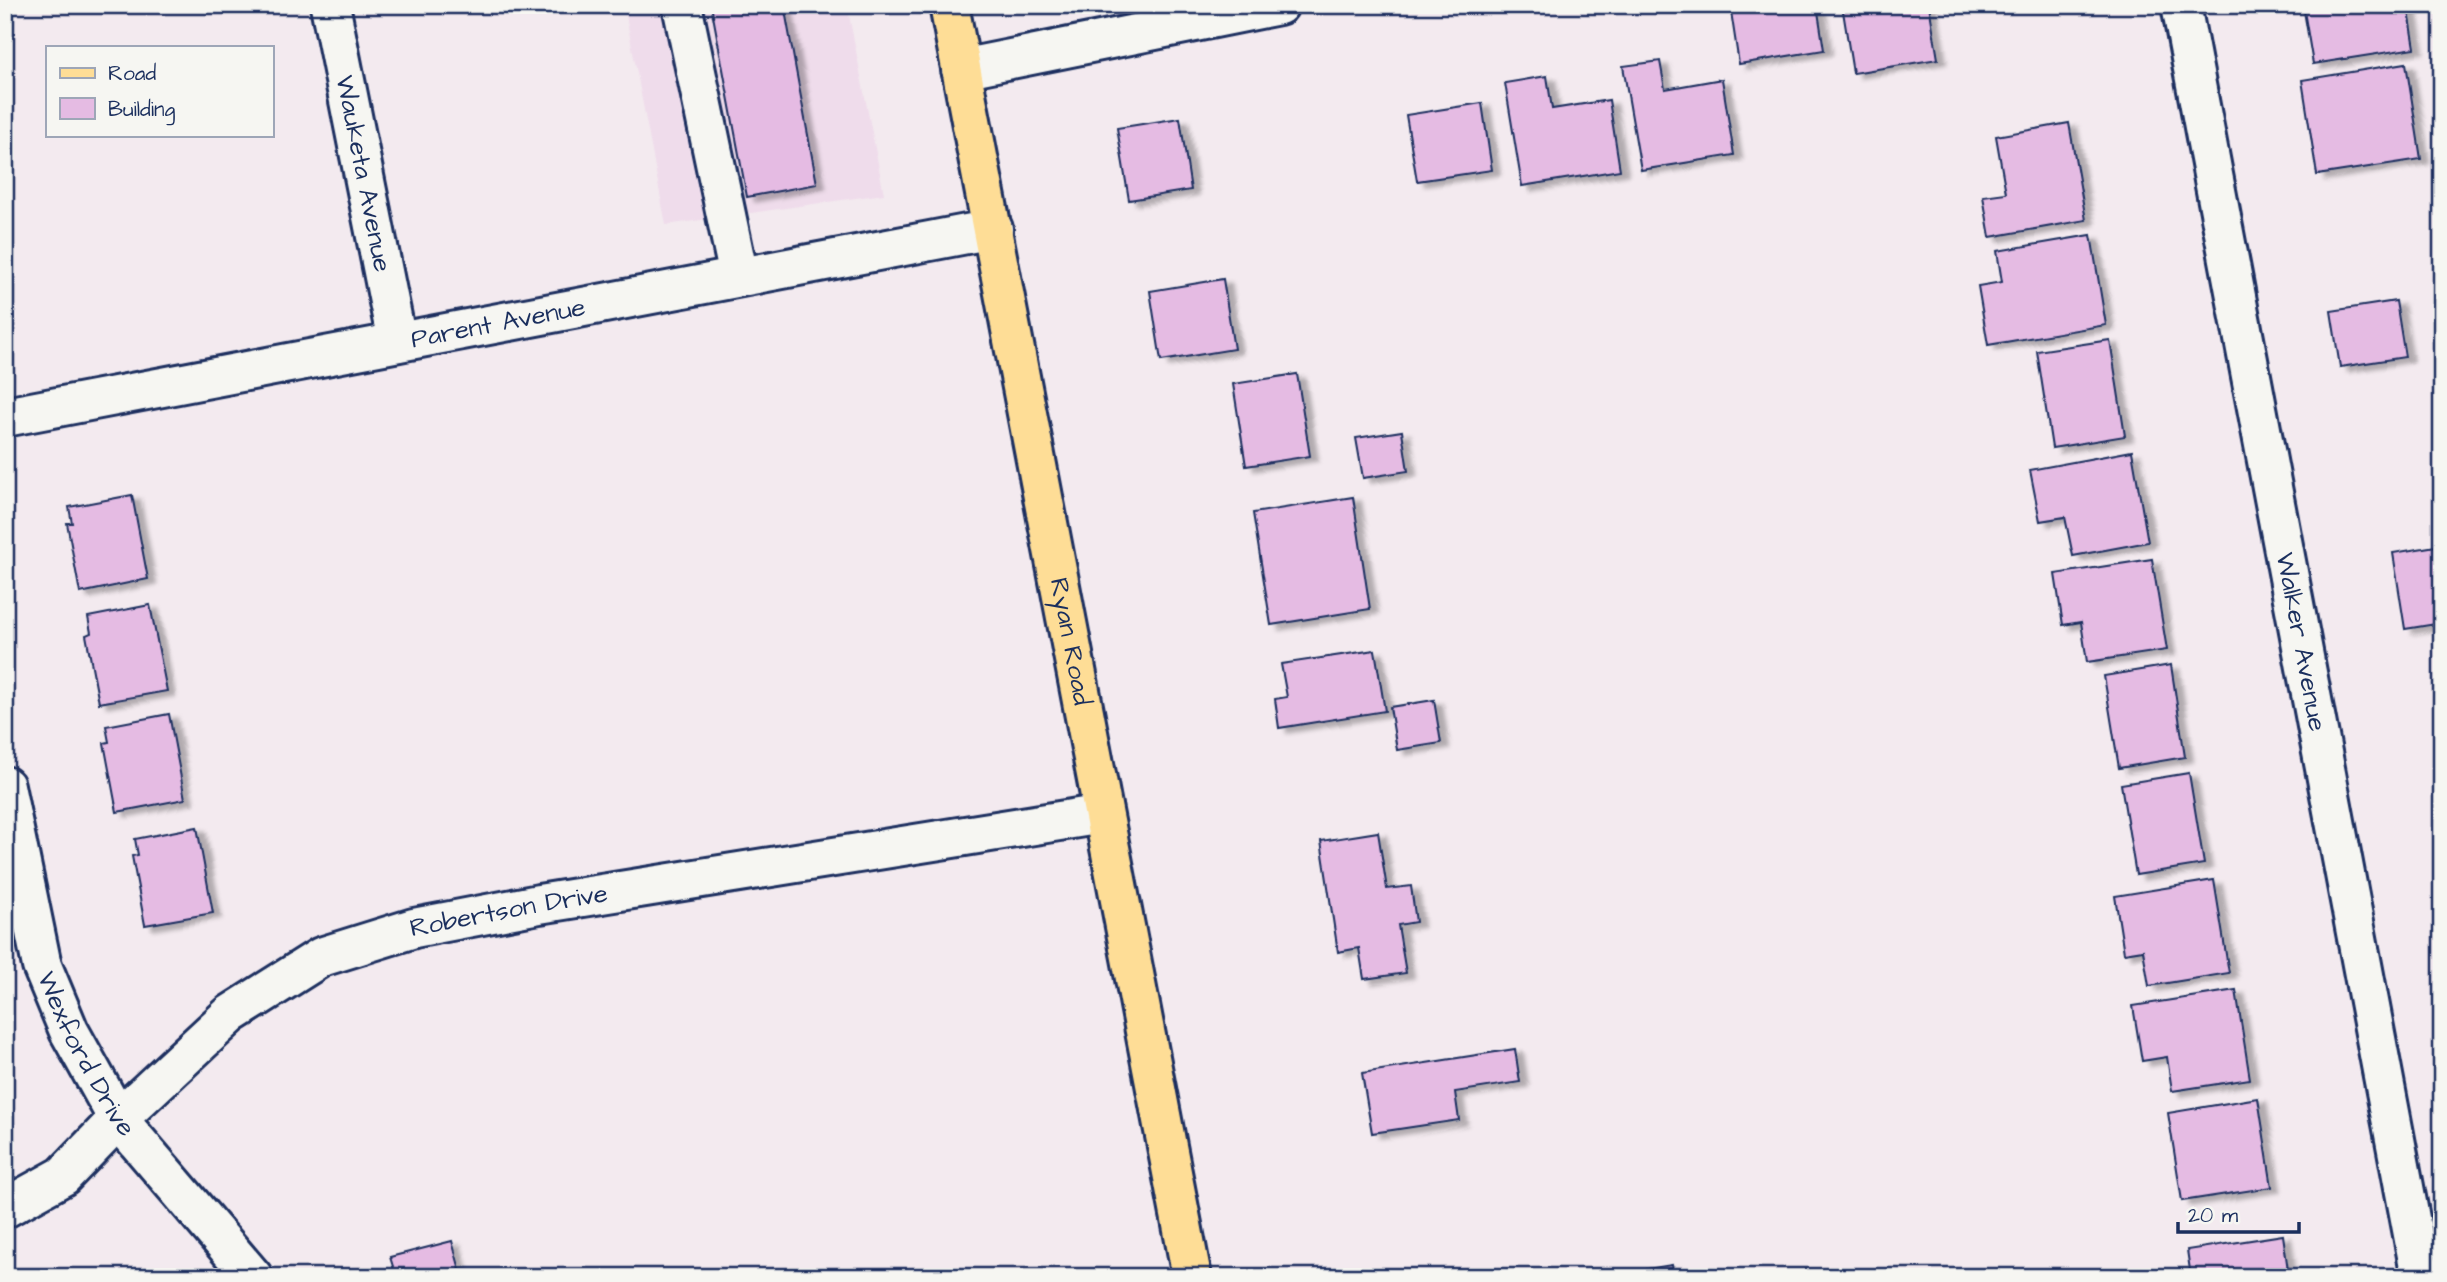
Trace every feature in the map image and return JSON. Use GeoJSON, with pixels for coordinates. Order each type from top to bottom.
{"type":"FeatureCollection","features":[{"type":"Feature","properties":{"kind":"main road","name":"Ryan Road"},"geometry":{"type":"LineString","coordinates":[[949,5],[1192,1277]]}},
{"type":"Feature","properties":{"kind":"street","name":"Wauketa Avenue"},"geometry":{"type":"LineString","coordinates":[[330,5],[397,342]]}},
{"type":"Feature","properties":{"kind":"street"},"geometry":{"type":"LineString","coordinates":[[682,5],[739,277]]}},
{"type":"Feature","properties":{"kind":"street"},"geometry":{"type":"LineString","coordinates":[[961,69],[1279,5]]}},
{"type":"Feature","properties":{"kind":"street","name":"Walker Avenue"},"geometry":{"type":"LineString","coordinates":[[2181,5],[2421,1277]]}},
{"type":"Feature","properties":{"kind":"street","name":"Parent Avenue"},"geometry":{"type":"LineString","coordinates":[[5,417],[993,229]]}},
{"type":"Feature","properties":{"kind":"street","name":"Wexford Drive"},"geometry":{"type":"LineString","coordinates":[[5,786],[42,966],[69,1031],[118,1119],[253,1277]]}},
{"type":"Feature","properties":{"kind":"street","name":"Robertson Drive"},"geometry":{"type":"LineString","coordinates":[[5,1208],[64,1176],[118,1119],[231,1014],[321,957],[414,928],[553,902],[1103,814]]}},
{"type":"Feature","properties":{"kind":"shaded area"},"geometry":{"type":"Polygon","coordinates":[[[624,5],[847,5],[884,194],[666,225],[624,5]]]}},
{"type":"Feature","properties":{"kind":"building"},"geometry":{"type":"Polygon","coordinates":[[[711,5],[784,5],[817,184],[747,197],[711,5]]]}},
{"type":"Feature","properties":{"kind":"building"},"geometry":{"type":"Polygon","coordinates":[[[1730,5],[1817,5],[1824,50],[1739,64],[1730,5]]]}},
{"type":"Feature","properties":{"kind":"building"},"geometry":{"type":"Polygon","coordinates":[[[1842,5],[1929,5],[1938,59],[1853,73],[1842,5]]]}},
{"type":"Feature","properties":{"kind":"building"},"geometry":{"type":"Polygon","coordinates":[[[2303,5],[2408,5],[2415,48],[2313,64],[2303,5]]]}},
{"type":"Feature","properties":{"kind":"building"},"geometry":{"type":"Polygon","coordinates":[[[1660,61],[1665,89],[1722,79],[1734,155],[1641,170],[1623,66],[1660,61]]]}},
{"type":"Feature","properties":{"kind":"building"},"geometry":{"type":"Polygon","coordinates":[[[2406,63],[2421,159],[2317,175],[2302,80],[2406,63]]]}},
{"type":"Feature","properties":{"kind":"building"},"geometry":{"type":"Polygon","coordinates":[[[1547,76],[1552,109],[1609,100],[1620,170],[1522,186],[1505,83],[1547,76]]]}},
{"type":"Feature","properties":{"kind":"building"},"geometry":{"type":"Polygon","coordinates":[[[1482,103],[1492,170],[1417,181],[1406,115],[1482,103]]]}},
{"type":"Feature","properties":{"kind":"building"},"geometry":{"type":"Polygon","coordinates":[[[1180,118],[1191,190],[1129,200],[1117,128],[1180,118]]]}},
{"type":"Feature","properties":{"kind":"building"},"geometry":{"type":"Polygon","coordinates":[[[2069,123],[2086,220],[1990,237],[1983,196],[2006,193],[1996,136],[2069,123]]]}},
{"type":"Feature","properties":{"kind":"building"},"geometry":{"type":"Polygon","coordinates":[[[2091,235],[2106,325],[1988,345],[1978,286],[2002,282],[1997,251],[2091,235]]]}},
{"type":"Feature","properties":{"kind":"building"},"geometry":{"type":"Polygon","coordinates":[[[1223,279],[1234,349],[1161,361],[1150,291],[1223,279]]]}},
{"type":"Feature","properties":{"kind":"building"},"geometry":{"type":"Polygon","coordinates":[[[2396,301],[2405,357],[2340,367],[2331,311],[2396,301]]]}},
{"type":"Feature","properties":{"kind":"building"},"geometry":{"type":"Polygon","coordinates":[[[2110,340],[2125,436],[2052,448],[2037,351],[2110,340]]]}},
{"type":"Feature","properties":{"kind":"building"},"geometry":{"type":"Polygon","coordinates":[[[1297,374],[1310,456],[1246,466],[1233,384],[1297,374]]]}},
{"type":"Feature","properties":{"kind":"building"},"geometry":{"type":"Polygon","coordinates":[[[1402,431],[1408,471],[1363,478],[1356,438],[1402,431]]]}},
{"type":"Feature","properties":{"kind":"building"},"geometry":{"type":"Polygon","coordinates":[[[2132,451],[2148,542],[2073,556],[2065,517],[2040,521],[2030,470],[2132,451]]]}},
{"type":"Feature","properties":{"kind":"building"},"geometry":{"type":"Polygon","coordinates":[[[132,495],[148,579],[80,593],[67,523],[72,523],[69,507],[132,495]]]}},
{"type":"Feature","properties":{"kind":"building"},"geometry":{"type":"Polygon","coordinates":[[[1353,497],[1370,609],[1271,625],[1253,513],[1353,497]]]}},
{"type":"Feature","properties":{"kind":"building"},"geometry":{"type":"Polygon","coordinates":[[[2442,545],[2442,623],[2405,629],[2393,553],[2442,545]]]}},
{"type":"Feature","properties":{"kind":"building"},"geometry":{"type":"Polygon","coordinates":[[[2152,559],[2167,650],[2087,662],[2081,622],[2063,625],[2055,574],[2152,559]]]}},
{"type":"Feature","properties":{"kind":"building"},"geometry":{"type":"Polygon","coordinates":[[[150,605],[167,691],[99,703],[86,635],[91,633],[88,617],[150,605]]]}},
{"type":"Feature","properties":{"kind":"building"},"geometry":{"type":"Polygon","coordinates":[[[1375,650],[1385,711],[1279,728],[1275,699],[1287,697],[1281,664],[1375,650]]]}},
{"type":"Feature","properties":{"kind":"building"},"geometry":{"type":"Polygon","coordinates":[[[2171,665],[2185,757],[2119,768],[2104,676],[2171,665]]]}},
{"type":"Feature","properties":{"kind":"building"},"geometry":{"type":"Polygon","coordinates":[[[1434,700],[1441,743],[1397,750],[1390,707],[1434,700]]]}},
{"type":"Feature","properties":{"kind":"building"},"geometry":{"type":"Polygon","coordinates":[[[169,714],[185,799],[117,812],[104,743],[109,742],[106,726],[169,714]]]}},
{"type":"Feature","properties":{"kind":"building"},"geometry":{"type":"Polygon","coordinates":[[[2189,773],[2204,864],[2136,875],[2121,784],[2189,773]]]}},
{"type":"Feature","properties":{"kind":"building"},"geometry":{"type":"Polygon","coordinates":[[[197,827],[213,913],[145,925],[132,856],[138,855],[135,839],[197,827]]]}},
{"type":"Feature","properties":{"kind":"building"},"geometry":{"type":"Polygon","coordinates":[[[1378,832],[1387,889],[1411,886],[1416,922],[1398,925],[1406,973],[1364,979],[1359,948],[1338,952],[1321,841],[1378,832]]]}},
{"type":"Feature","properties":{"kind":"building"},"geometry":{"type":"Polygon","coordinates":[[[2214,880],[2229,973],[2149,986],[2143,950],[2124,953],[2115,896],[2214,880]]]}},
{"type":"Feature","properties":{"kind":"building"},"geometry":{"type":"Polygon","coordinates":[[[2236,990],[2250,1079],[2172,1091],[2167,1057],[2142,1061],[2133,1006],[2236,990]]]}},
{"type":"Feature","properties":{"kind":"building"},"geometry":{"type":"Polygon","coordinates":[[[1515,1049],[1520,1082],[1455,1092],[1459,1120],[1372,1133],[1362,1073],[1515,1049]]]}},
{"type":"Feature","properties":{"kind":"building"},"geometry":{"type":"Polygon","coordinates":[[[2258,1098],[2272,1187],[2182,1201],[2168,1113],[2258,1098]]]}},
{"type":"Feature","properties":{"kind":"building"},"geometry":{"type":"Polygon","coordinates":[[[2283,1235],[2289,1277],[2191,1277],[2187,1250],[2283,1235]]]}},
{"type":"Feature","properties":{"kind":"building"},"geometry":{"type":"Polygon","coordinates":[[[452,1241],[462,1277],[390,1277],[390,1274],[395,1273],[390,1257],[452,1241]]]}},
{"type":"Feature","properties":{"kind":"building"},"geometry":{"type":"Polygon","coordinates":[[[1672,1265],[1674,1277],[1648,1277],[1647,1269],[1672,1265]]]}}]}
